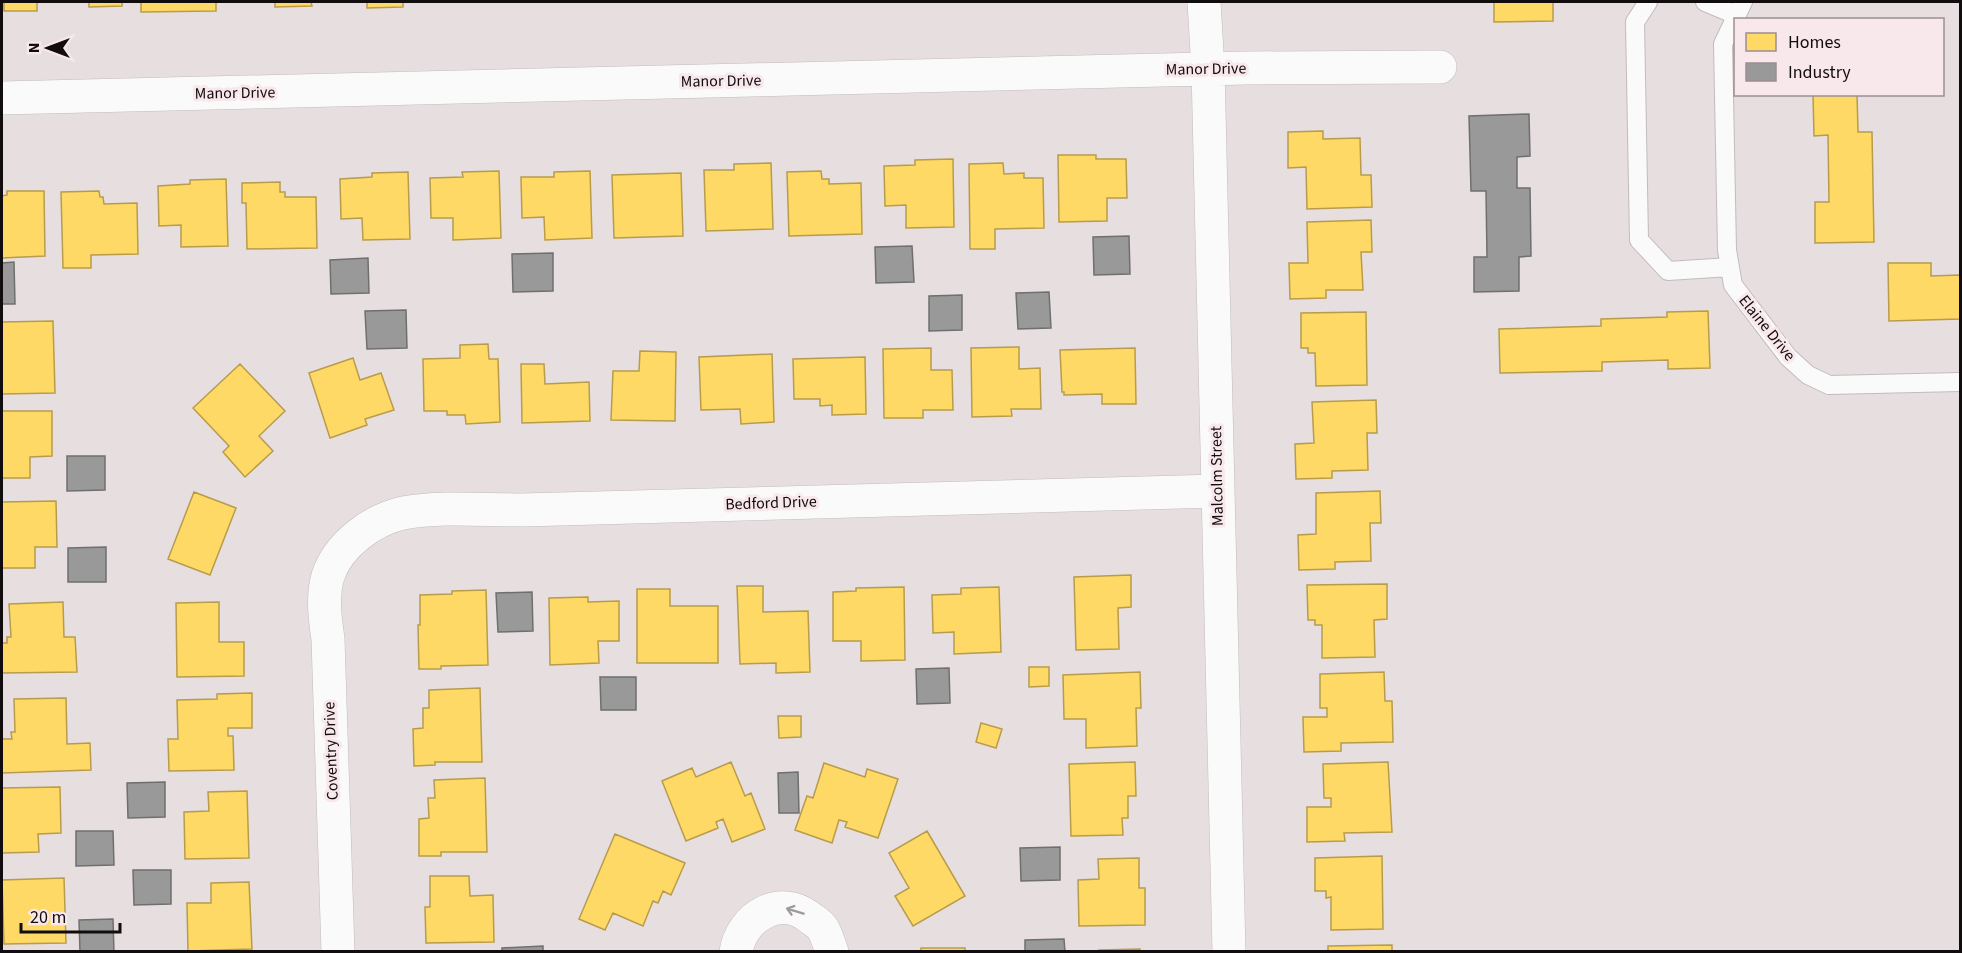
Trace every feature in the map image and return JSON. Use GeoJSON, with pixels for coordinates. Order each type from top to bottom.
{"type":"FeatureCollection","features":[{"type":"Feature","properties":{"kind":"street","name":"Malcolm Street"},"geometry":{"type":"LineString","coordinates":[[1204,2],[1208,69],[1228,951]]}},
{"type":"Feature","properties":{"kind":"street","name":"Manor Drive"},"geometry":{"type":"LineString","coordinates":[[2,98],[1208,69],[1440,67]]}},
{"type":"Feature","properties":{"kind":"street","name":"Bedford Drive"},"geometry":{"type":"LineString","coordinates":[[340,555],[350,542],[382,520],[419,510],[522,510],[1217,491]]}},
{"type":"Feature","properties":{"kind":"street","name":"Coventry Drive"},"geometry":{"type":"LineString","coordinates":[[338,951],[325,597],[329,575],[340,555]]}},
{"type":"Feature","properties":{"kind":"street"},"geometry":{"type":"LineString","coordinates":[[736,951],[738,939],[754,919],[777,906],[801,910],[823,928],[831,951]]}},
{"type":"Feature","properties":{"kind":"lane"},"geometry":{"type":"LineString","coordinates":[[1648,2],[1635,22],[1639,240],[1668,271],[1730,267]]}},
{"type":"Feature","properties":{"kind":"lane"},"geometry":{"type":"LineString","coordinates":[[1705,2],[1739,8]]}},
{"type":"Feature","properties":{"kind":"lane","name":"Elaine Drive"},"geometry":{"type":"LineString","coordinates":[[1734,19],[1723,44],[1727,250],[1733,285],[1788,357],[1808,375],[1829,385],[1960,382]]}},
{"type":"Feature","properties":{"kind":"building: Homes"},"geometry":{"type":"Polygon","coordinates":[[[4,2],[37,2],[37,11],[4,11],[4,2]]]}},
{"type":"Feature","properties":{"kind":"building: Homes"},"geometry":{"type":"Polygon","coordinates":[[[89,2],[122,2],[122,6],[89,7],[89,2]]]}},
{"type":"Feature","properties":{"kind":"building: Homes"},"geometry":{"type":"Polygon","coordinates":[[[141,2],[216,2],[216,11],[141,12],[141,2]]]}},
{"type":"Feature","properties":{"kind":"building: Homes"},"geometry":{"type":"Polygon","coordinates":[[[275,2],[311,2],[312,6],[275,7],[275,2]]]}},
{"type":"Feature","properties":{"kind":"building: Homes"},"geometry":{"type":"Polygon","coordinates":[[[367,2],[403,2],[403,7],[367,8],[367,2]]]}},
{"type":"Feature","properties":{"kind":"building: Homes"},"geometry":{"type":"Polygon","coordinates":[[[1494,2],[1553,2],[1553,21],[1494,22],[1494,2]]]}},
{"type":"Feature","properties":{"kind":"building: Homes"},"geometry":{"type":"Polygon","coordinates":[[[1813,96],[1857,96],[1858,132],[1872,132],[1874,242],[1815,243],[1815,202],[1829,202],[1828,135],[1814,136],[1813,96]]]}},
{"type":"Feature","properties":{"kind":"building: Homes"},"geometry":{"type":"Polygon","coordinates":[[[1323,131],[1323,139],[1360,138],[1361,175],[1371,175],[1372,207],[1307,209],[1306,167],[1288,168],[1288,132],[1323,131]]]}},
{"type":"Feature","properties":{"kind":"building: Homes"},"geometry":{"type":"Polygon","coordinates":[[[1058,155],[1096,155],[1096,159],[1126,159],[1127,198],[1107,198],[1107,221],[1059,222],[1058,155]]]}},
{"type":"Feature","properties":{"kind":"building: Homes"},"geometry":{"type":"Polygon","coordinates":[[[953,159],[954,227],[906,228],[906,205],[885,206],[884,166],[915,165],[915,160],[953,159]]]}},
{"type":"Feature","properties":{"kind":"building: Homes"},"geometry":{"type":"Polygon","coordinates":[[[771,163],[773,229],[706,231],[704,170],[734,170],[734,164],[771,163]]]}},
{"type":"Feature","properties":{"kind":"building: Homes"},"geometry":{"type":"Polygon","coordinates":[[[1003,163],[1004,174],[1024,173],[1024,178],[1043,178],[1044,228],[995,229],[995,249],[970,249],[969,164],[1003,163]]]}},
{"type":"Feature","properties":{"kind":"building: Homes"},"geometry":{"type":"Polygon","coordinates":[[[499,171],[501,238],[453,240],[453,218],[431,218],[430,178],[463,177],[462,172],[499,171]]]}},
{"type":"Feature","properties":{"kind":"building: Homes"},"geometry":{"type":"Polygon","coordinates":[[[590,171],[592,238],[545,240],[544,217],[522,218],[521,177],[554,177],[554,172],[590,171]]]}},
{"type":"Feature","properties":{"kind":"building: Homes"},"geometry":{"type":"Polygon","coordinates":[[[821,171],[822,179],[829,179],[829,184],[861,183],[862,234],[789,236],[787,172],[821,171]]]}},
{"type":"Feature","properties":{"kind":"building: Homes"},"geometry":{"type":"Polygon","coordinates":[[[408,172],[410,239],[363,240],[362,218],[341,219],[340,179],[372,177],[372,173],[408,172]]]}},
{"type":"Feature","properties":{"kind":"building: Homes"},"geometry":{"type":"Polygon","coordinates":[[[681,173],[683,236],[614,238],[612,175],[681,173]]]}},
{"type":"Feature","properties":{"kind":"building: Homes"},"geometry":{"type":"Polygon","coordinates":[[[226,179],[228,246],[181,247],[181,225],[159,226],[158,186],[190,184],[190,180],[226,179]]]}},
{"type":"Feature","properties":{"kind":"building: Homes"},"geometry":{"type":"Polygon","coordinates":[[[280,182],[280,192],[285,192],[285,197],[316,197],[317,248],[247,249],[246,203],[242,203],[242,183],[280,182]]]}},
{"type":"Feature","properties":{"kind":"building: Homes"},"geometry":{"type":"Polygon","coordinates":[[[7,191],[44,191],[45,256],[2,258],[2,196],[7,195],[7,191]]]}},
{"type":"Feature","properties":{"kind":"building: Homes"},"geometry":{"type":"Polygon","coordinates":[[[99,191],[104,204],[137,203],[138,254],[91,255],[91,268],[63,268],[61,192],[99,191]]]}},
{"type":"Feature","properties":{"kind":"building: Homes"},"geometry":{"type":"Polygon","coordinates":[[[1371,220],[1372,252],[1361,252],[1363,290],[1326,290],[1326,298],[1290,299],[1289,263],[1308,263],[1307,222],[1371,220]]]}},
{"type":"Feature","properties":{"kind":"building: Homes"},"geometry":{"type":"Polygon","coordinates":[[[1888,263],[1931,263],[1931,276],[1960,275],[1960,319],[1889,321],[1888,263]]]}},
{"type":"Feature","properties":{"kind":"building: Homes"},"geometry":{"type":"Polygon","coordinates":[[[1708,311],[1710,368],[1668,369],[1668,360],[1602,362],[1602,371],[1500,373],[1499,329],[1601,326],[1601,319],[1667,317],[1667,312],[1708,311]]]}},
{"type":"Feature","properties":{"kind":"building: Homes"},"geometry":{"type":"Polygon","coordinates":[[[1366,312],[1367,385],[1316,386],[1315,353],[1308,353],[1308,348],[1301,348],[1301,313],[1366,312]]]}},
{"type":"Feature","properties":{"kind":"building: Homes"},"geometry":{"type":"Polygon","coordinates":[[[53,321],[55,393],[2,394],[2,322],[53,321]]]}},
{"type":"Feature","properties":{"kind":"building: Homes"},"geometry":{"type":"Polygon","coordinates":[[[488,344],[489,359],[498,359],[500,422],[466,424],[465,415],[447,415],[447,411],[424,411],[423,359],[460,358],[460,345],[488,344]]]}},
{"type":"Feature","properties":{"kind":"building: Homes"},"geometry":{"type":"Polygon","coordinates":[[[1019,347],[1019,369],[1040,368],[1041,409],[1011,409],[1012,416],[972,417],[971,348],[1019,347]]]}},
{"type":"Feature","properties":{"kind":"building: Homes"},"geometry":{"type":"Polygon","coordinates":[[[931,348],[931,370],[952,370],[953,410],[923,410],[923,418],[884,418],[883,349],[931,348]]]}},
{"type":"Feature","properties":{"kind":"building: Homes"},"geometry":{"type":"Polygon","coordinates":[[[1135,348],[1136,404],[1102,404],[1102,394],[1064,395],[1062,392],[1060,350],[1135,348]]]}},
{"type":"Feature","properties":{"kind":"building: Homes"},"geometry":{"type":"Polygon","coordinates":[[[640,351],[676,352],[675,421],[611,420],[613,371],[639,371],[640,351]]]}},
{"type":"Feature","properties":{"kind":"building: Homes"},"geometry":{"type":"Polygon","coordinates":[[[772,354],[774,422],[741,424],[740,409],[701,410],[699,357],[772,354]]]}},
{"type":"Feature","properties":{"kind":"building: Homes"},"geometry":{"type":"Polygon","coordinates":[[[865,357],[866,414],[832,415],[832,405],[820,406],[820,399],[794,399],[793,359],[865,357]]]}},
{"type":"Feature","properties":{"kind":"building: Homes"},"geometry":{"type":"Polygon","coordinates":[[[353,358],[360,380],[381,373],[394,410],[365,419],[367,425],[330,438],[309,373],[353,358]]]}},
{"type":"Feature","properties":{"kind":"building: Homes"},"geometry":{"type":"Polygon","coordinates":[[[240,364],[285,411],[259,436],[273,451],[245,477],[223,452],[229,446],[193,408],[240,364]]]}},
{"type":"Feature","properties":{"kind":"building: Homes"},"geometry":{"type":"Polygon","coordinates":[[[521,364],[544,364],[545,384],[589,382],[590,421],[522,423],[521,364]]]}},
{"type":"Feature","properties":{"kind":"building: Homes"},"geometry":{"type":"Polygon","coordinates":[[[1376,400],[1377,433],[1367,433],[1368,470],[1332,471],[1332,478],[1296,479],[1295,444],[1314,443],[1312,402],[1376,400]]]}},
{"type":"Feature","properties":{"kind":"building: Homes"},"geometry":{"type":"Polygon","coordinates":[[[2,411],[52,411],[52,456],[30,457],[30,478],[2,478],[2,411]]]}},
{"type":"Feature","properties":{"kind":"building: Homes"},"geometry":{"type":"Polygon","coordinates":[[[1380,491],[1381,523],[1370,523],[1371,561],[1335,562],[1335,569],[1299,570],[1298,535],[1316,534],[1316,493],[1380,491]]]}},
{"type":"Feature","properties":{"kind":"building: Homes"},"geometry":{"type":"Polygon","coordinates":[[[194,492],[236,508],[210,575],[168,559],[194,492]]]}},
{"type":"Feature","properties":{"kind":"building: Homes"},"geometry":{"type":"Polygon","coordinates":[[[56,501],[57,547],[35,547],[35,568],[2,568],[2,502],[56,501]]]}},
{"type":"Feature","properties":{"kind":"building: Homes"},"geometry":{"type":"Polygon","coordinates":[[[1131,575],[1131,607],[1118,608],[1119,649],[1076,650],[1074,577],[1131,575]]]}},
{"type":"Feature","properties":{"kind":"building: Homes"},"geometry":{"type":"Polygon","coordinates":[[[1387,584],[1387,619],[1374,620],[1375,657],[1322,658],[1322,625],[1315,625],[1315,620],[1308,620],[1307,585],[1387,584]]]}},
{"type":"Feature","properties":{"kind":"building: Homes"},"geometry":{"type":"Polygon","coordinates":[[[737,586],[763,586],[763,612],[808,611],[810,672],[776,673],[776,663],[740,664],[737,586]]]}},
{"type":"Feature","properties":{"kind":"building: Homes"},"geometry":{"type":"Polygon","coordinates":[[[904,587],[905,660],[861,661],[861,641],[833,641],[833,592],[856,591],[856,588],[904,587]]]}},
{"type":"Feature","properties":{"kind":"building: Homes"},"geometry":{"type":"Polygon","coordinates":[[[999,587],[1001,652],[954,654],[954,632],[933,633],[932,595],[961,594],[961,588],[999,587]]]}},
{"type":"Feature","properties":{"kind":"building: Homes"},"geometry":{"type":"Polygon","coordinates":[[[637,589],[670,589],[670,606],[718,606],[718,663],[637,663],[637,589]]]}},
{"type":"Feature","properties":{"kind":"building: Homes"},"geometry":{"type":"Polygon","coordinates":[[[486,590],[488,665],[419,669],[420,595],[486,590]]]}},
{"type":"Feature","properties":{"kind":"building: Homes"},"geometry":{"type":"Polygon","coordinates":[[[588,597],[588,602],[619,601],[619,641],[598,641],[599,663],[550,665],[549,598],[588,597]]]}},
{"type":"Feature","properties":{"kind":"building: Homes"},"geometry":{"type":"Polygon","coordinates":[[[63,602],[64,637],[75,637],[77,672],[2,673],[2,643],[7,643],[7,637],[11,637],[9,604],[63,602]]]}},
{"type":"Feature","properties":{"kind":"building: Homes"},"geometry":{"type":"Polygon","coordinates":[[[219,602],[219,642],[244,642],[244,676],[177,677],[176,603],[219,602]]]}},
{"type":"Feature","properties":{"kind":"building: Homes"},"geometry":{"type":"Polygon","coordinates":[[[1029,667],[1049,667],[1049,686],[1029,687],[1029,667]]]}},
{"type":"Feature","properties":{"kind":"building: Homes"},"geometry":{"type":"Polygon","coordinates":[[[1140,672],[1141,708],[1136,708],[1137,746],[1086,748],[1086,719],[1064,719],[1063,675],[1140,672]]]}},
{"type":"Feature","properties":{"kind":"building: Homes"},"geometry":{"type":"Polygon","coordinates":[[[1384,672],[1385,701],[1392,701],[1393,742],[1341,743],[1341,751],[1304,752],[1303,717],[1327,717],[1327,708],[1320,708],[1320,674],[1384,672]]]}},
{"type":"Feature","properties":{"kind":"building: Homes"},"geometry":{"type":"Polygon","coordinates":[[[480,688],[482,762],[435,762],[435,765],[414,766],[413,729],[423,728],[423,708],[429,708],[429,690],[480,688]]]}},
{"type":"Feature","properties":{"kind":"building: Homes"},"geometry":{"type":"Polygon","coordinates":[[[252,693],[252,728],[228,728],[228,736],[233,736],[234,770],[169,771],[168,739],[178,739],[177,700],[217,699],[217,694],[252,693]]]}},
{"type":"Feature","properties":{"kind":"building: Homes"},"geometry":{"type":"Polygon","coordinates":[[[66,698],[67,744],[90,743],[91,770],[2,773],[2,739],[12,739],[11,732],[15,732],[14,699],[66,698]]]}},
{"type":"Feature","properties":{"kind":"building: Homes"},"geometry":{"type":"Polygon","coordinates":[[[778,716],[801,716],[801,737],[779,738],[778,716]]]}},
{"type":"Feature","properties":{"kind":"building: Homes"},"geometry":{"type":"Polygon","coordinates":[[[981,723],[1002,729],[996,748],[976,742],[981,723]]]}},
{"type":"Feature","properties":{"kind":"building: Homes"},"geometry":{"type":"Polygon","coordinates":[[[731,762],[745,796],[751,793],[765,829],[732,842],[723,819],[716,822],[718,828],[686,841],[662,781],[692,768],[696,777],[731,762]]]}},
{"type":"Feature","properties":{"kind":"building: Homes"},"geometry":{"type":"Polygon","coordinates":[[[1135,762],[1136,796],[1128,796],[1128,818],[1122,818],[1123,835],[1071,836],[1069,764],[1135,762]]]}},
{"type":"Feature","properties":{"kind":"building: Homes"},"geometry":{"type":"Polygon","coordinates":[[[1388,762],[1392,832],[1344,833],[1345,841],[1307,842],[1307,807],[1331,807],[1331,798],[1324,798],[1323,764],[1388,762]]]}},
{"type":"Feature","properties":{"kind":"building: Homes"},"geometry":{"type":"Polygon","coordinates":[[[824,763],[865,777],[867,769],[898,779],[878,838],[845,827],[847,822],[839,820],[832,843],[795,830],[807,796],[813,798],[824,763]]]}},
{"type":"Feature","properties":{"kind":"building: Homes"},"geometry":{"type":"Polygon","coordinates":[[[485,778],[487,852],[441,852],[441,856],[419,856],[419,819],[429,818],[428,798],[435,798],[434,780],[485,778]]]}},
{"type":"Feature","properties":{"kind":"building: Homes"},"geometry":{"type":"Polygon","coordinates":[[[60,787],[61,833],[38,834],[39,852],[2,853],[2,788],[60,787]]]}},
{"type":"Feature","properties":{"kind":"building: Homes"},"geometry":{"type":"Polygon","coordinates":[[[247,791],[249,858],[185,859],[184,812],[209,811],[208,792],[247,791]]]}},
{"type":"Feature","properties":{"kind":"building: Homes"},"geometry":{"type":"Polygon","coordinates":[[[927,831],[965,896],[913,926],[895,896],[909,888],[889,853],[927,831]]]}},
{"type":"Feature","properties":{"kind":"building: Homes"},"geometry":{"type":"Polygon","coordinates":[[[615,834],[685,863],[671,895],[663,891],[658,903],[653,901],[643,926],[613,913],[605,930],[579,919],[615,834]]]}},
{"type":"Feature","properties":{"kind":"building: Homes"},"geometry":{"type":"Polygon","coordinates":[[[1382,856],[1383,929],[1331,930],[1331,897],[1326,898],[1326,891],[1315,891],[1315,858],[1382,856]]]}},
{"type":"Feature","properties":{"kind":"building: Homes"},"geometry":{"type":"Polygon","coordinates":[[[1139,858],[1139,888],[1145,888],[1145,925],[1079,926],[1078,880],[1099,879],[1098,859],[1139,858]]]}},
{"type":"Feature","properties":{"kind":"building: Homes"},"geometry":{"type":"Polygon","coordinates":[[[430,876],[469,876],[470,896],[493,895],[494,942],[426,943],[425,907],[430,907],[430,876]]]}},
{"type":"Feature","properties":{"kind":"building: Homes"},"geometry":{"type":"Polygon","coordinates":[[[64,878],[66,943],[4,944],[2,880],[64,878]]]}},
{"type":"Feature","properties":{"kind":"building: Homes"},"geometry":{"type":"Polygon","coordinates":[[[249,882],[252,949],[188,951],[187,903],[211,903],[211,883],[249,882]]]}},
{"type":"Feature","properties":{"kind":"building: Homes"},"geometry":{"type":"Polygon","coordinates":[[[1392,945],[1392,952],[1328,952],[1328,946],[1392,945]]]}},
{"type":"Feature","properties":{"kind":"building: Homes"},"geometry":{"type":"Polygon","coordinates":[[[921,948],[965,948],[965,952],[921,952],[921,948]]]}},
{"type":"Feature","properties":{"kind":"building: Homes"},"geometry":{"type":"Polygon","coordinates":[[[1140,949],[1140,952],[1099,952],[1099,950],[1140,949]]]}},
{"type":"Feature","properties":{"kind":"building: Industry"},"geometry":{"type":"Polygon","coordinates":[[[1529,114],[1530,156],[1517,157],[1517,188],[1530,188],[1531,256],[1519,257],[1519,291],[1474,292],[1474,257],[1487,257],[1486,191],[1471,191],[1469,116],[1529,114]]]}},
{"type":"Feature","properties":{"kind":"building: Industry"},"geometry":{"type":"Polygon","coordinates":[[[1129,236],[1130,274],[1094,275],[1093,237],[1129,236]]]}},
{"type":"Feature","properties":{"kind":"building: Industry"},"geometry":{"type":"Polygon","coordinates":[[[912,246],[914,282],[876,283],[875,247],[912,246]]]}},
{"type":"Feature","properties":{"kind":"building: Industry"},"geometry":{"type":"Polygon","coordinates":[[[553,253],[553,291],[513,292],[512,254],[553,253]]]}},
{"type":"Feature","properties":{"kind":"building: Industry"},"geometry":{"type":"Polygon","coordinates":[[[368,258],[369,293],[331,294],[330,260],[368,258]]]}},
{"type":"Feature","properties":{"kind":"building: Industry"},"geometry":{"type":"Polygon","coordinates":[[[14,262],[15,304],[2,304],[2,263],[14,262]]]}},
{"type":"Feature","properties":{"kind":"building: Industry"},"geometry":{"type":"Polygon","coordinates":[[[1049,292],[1051,328],[1018,329],[1016,293],[1049,292]]]}},
{"type":"Feature","properties":{"kind":"building: Industry"},"geometry":{"type":"Polygon","coordinates":[[[962,295],[962,330],[929,331],[929,296],[962,295]]]}},
{"type":"Feature","properties":{"kind":"building: Industry"},"geometry":{"type":"Polygon","coordinates":[[[406,310],[407,348],[367,349],[365,311],[406,310]]]}},
{"type":"Feature","properties":{"kind":"building: Industry"},"geometry":{"type":"Polygon","coordinates":[[[67,456],[105,456],[105,490],[67,491],[67,456]]]}},
{"type":"Feature","properties":{"kind":"building: Industry"},"geometry":{"type":"Polygon","coordinates":[[[106,547],[106,582],[68,582],[68,548],[106,547]]]}},
{"type":"Feature","properties":{"kind":"building: Industry"},"geometry":{"type":"Polygon","coordinates":[[[532,592],[533,631],[498,632],[496,593],[532,592]]]}},
{"type":"Feature","properties":{"kind":"building: Industry"},"geometry":{"type":"Polygon","coordinates":[[[949,668],[950,703],[917,704],[916,669],[949,668]]]}},
{"type":"Feature","properties":{"kind":"building: Industry"},"geometry":{"type":"Polygon","coordinates":[[[600,677],[636,677],[636,710],[601,710],[600,677]]]}},
{"type":"Feature","properties":{"kind":"building: Industry"},"geometry":{"type":"Polygon","coordinates":[[[798,772],[799,813],[779,813],[778,773],[798,772]]]}},
{"type":"Feature","properties":{"kind":"building: Industry"},"geometry":{"type":"Polygon","coordinates":[[[165,782],[165,817],[128,818],[127,783],[165,782]]]}},
{"type":"Feature","properties":{"kind":"building: Industry"},"geometry":{"type":"Polygon","coordinates":[[[76,831],[113,831],[114,865],[76,866],[76,831]]]}},
{"type":"Feature","properties":{"kind":"building: Industry"},"geometry":{"type":"Polygon","coordinates":[[[1060,847],[1060,880],[1021,881],[1020,848],[1060,847]]]}},
{"type":"Feature","properties":{"kind":"building: Industry"},"geometry":{"type":"Polygon","coordinates":[[[133,870],[171,870],[171,904],[134,905],[133,870]]]}},
{"type":"Feature","properties":{"kind":"building: Industry"},"geometry":{"type":"Polygon","coordinates":[[[113,919],[114,952],[80,952],[79,920],[113,919]]]}},
{"type":"Feature","properties":{"kind":"building: Industry"},"geometry":{"type":"Polygon","coordinates":[[[1064,939],[1065,952],[1025,952],[1025,940],[1064,939]]]}},
{"type":"Feature","properties":{"kind":"building: Industry"},"geometry":{"type":"Polygon","coordinates":[[[543,946],[543,952],[502,952],[502,948],[543,946]]]}}]}
